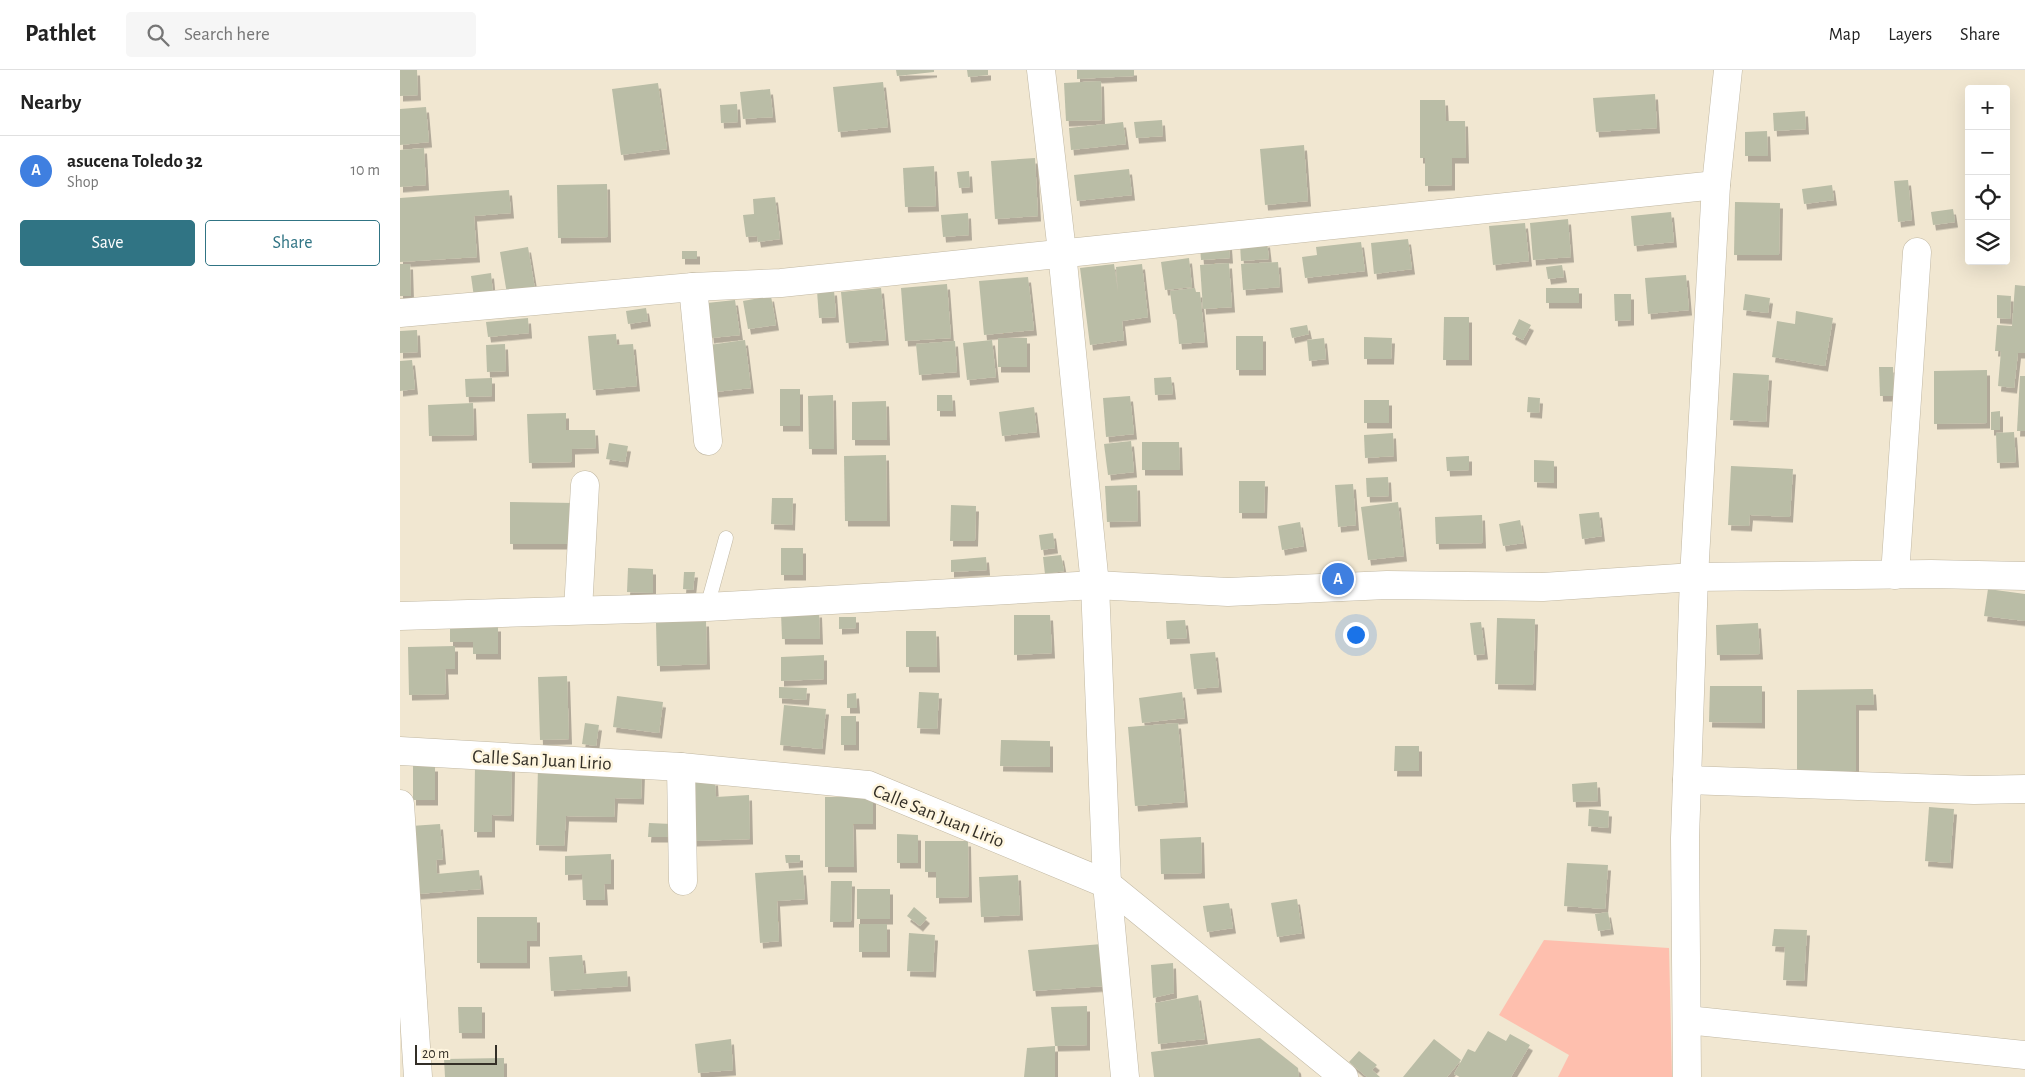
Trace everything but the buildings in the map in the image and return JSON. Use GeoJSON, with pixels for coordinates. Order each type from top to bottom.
{"type":"FeatureCollection","features":[{"type":"Feature","properties":{"kind":"street"},"geometry":{"type":"LineString","coordinates":[[1041,70],[1062,252],[1095,585],[1106,884],[1125,1077]]}},
{"type":"Feature","properties":{"kind":"street"},"geometry":{"type":"LineString","coordinates":[[1687,1077],[1685,838],[1694,577],[1716,185],[1728,70]]}},
{"type":"Feature","properties":{"kind":"street"},"geometry":{"type":"LineString","coordinates":[[400,313],[693,287],[781,283],[1062,252],[1716,185]]}},
{"type":"Feature","properties":{"kind":"street"},"geometry":{"type":"LineString","coordinates":[[1895,574],[1917,252]]}},
{"type":"Feature","properties":{"kind":"street"},"geometry":{"type":"LineString","coordinates":[[693,287],[708,440]]}},
{"type":"Feature","properties":{"kind":"street"},"geometry":{"type":"LineString","coordinates":[[578,610],[585,484]]}},
{"type":"Feature","properties":{"kind":"street"},"geometry":{"type":"LineString","coordinates":[[400,616],[707,607],[1095,585],[1228,592],[1387,585],[1543,587],[1694,577],[1895,574],[2025,576]]}},
{"type":"Feature","properties":{"kind":"street","name":"Calle San Juan Lirio"},"geometry":{"type":"LineString","coordinates":[[400,751],[682,766],[868,785],[1106,884],[1344,1077]]}},
{"type":"Feature","properties":{"kind":"street"},"geometry":{"type":"LineString","coordinates":[[682,766],[683,881]]}},
{"type":"Feature","properties":{"kind":"street"},"geometry":{"type":"LineString","coordinates":[[1687,780],[1974,790],[2025,789]]}},
{"type":"Feature","properties":{"kind":"street"},"geometry":{"type":"LineString","coordinates":[[400,804],[418,1077]]}},
{"type":"Feature","properties":{"kind":"street"},"geometry":{"type":"LineString","coordinates":[[1687,1020],[2025,1055]]}},
{"type":"Feature","properties":{"kind":"lane"},"geometry":{"type":"LineString","coordinates":[[707,607],[726,538]]}},
{"type":"Feature","properties":{"kind":"shaded area"},"geometry":{"type":"Polygon","coordinates":[[[1544,940],[1669,948],[1672,1077],[1558,1077],[1569,1055],[1499,1015],[1544,940]]]}},
{"type":"Feature","properties":{"kind":"place","name":"asucena Toledo 32"},"geometry":{"type":"Point","coordinates":[1338,579]}}]}
